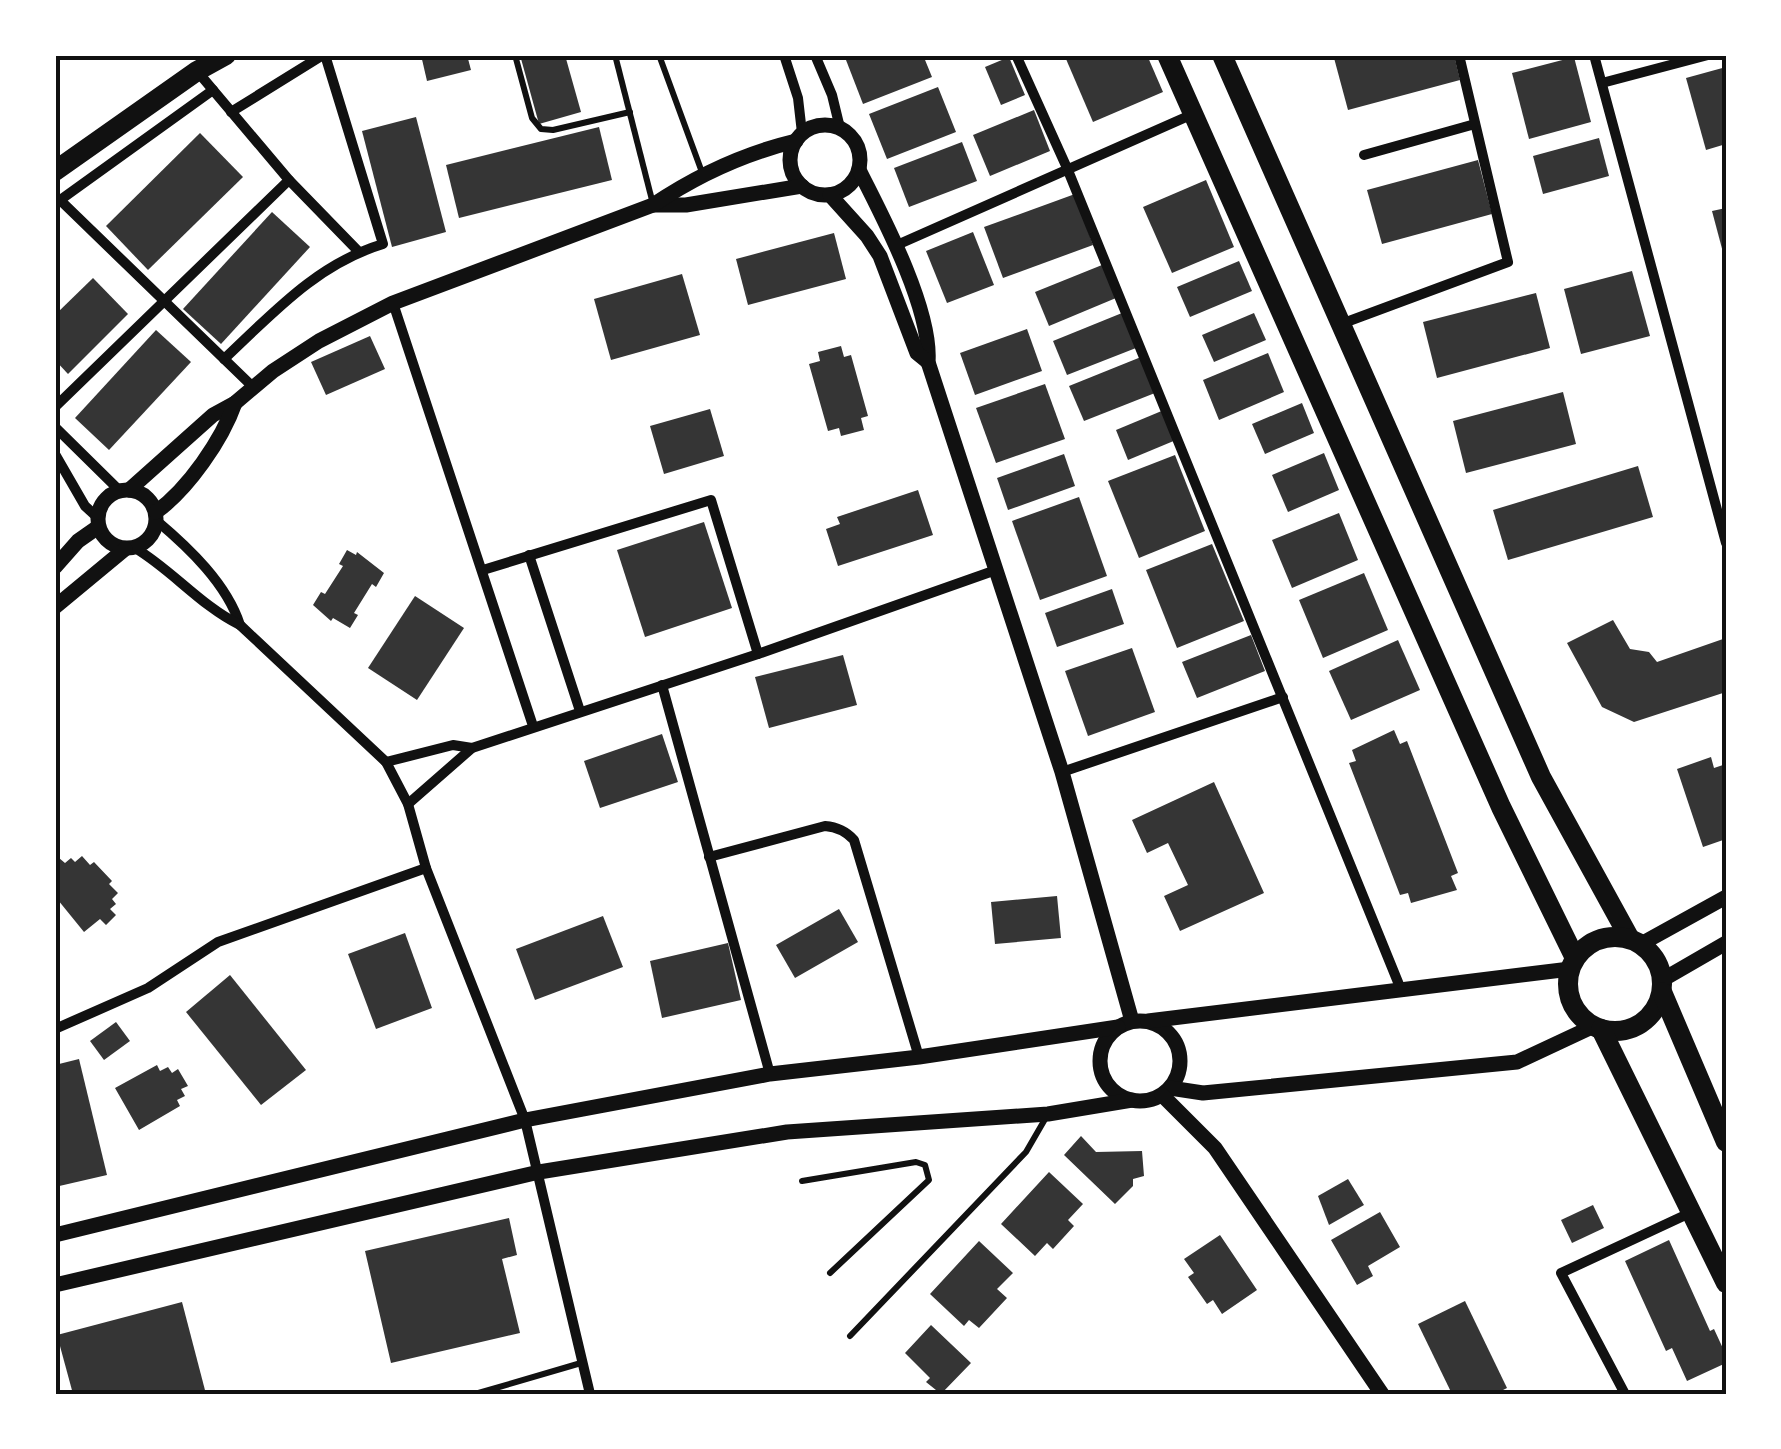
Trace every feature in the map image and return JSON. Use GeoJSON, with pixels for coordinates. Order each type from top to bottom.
{"type":"FeatureCollection","features":[{"type":"Feature","properties":{"kind":"main road"},"geometry":{"type":"LineString","coordinates":[[55,171],[197,71],[226,55]]}},
{"type":"Feature","properties":{"kind":"main road"},"geometry":{"type":"LineString","coordinates":[[1167,55],[1573,964],[1569,994],[1573,1006],[1597,1028],[1726,1283]]}},
{"type":"Feature","properties":{"kind":"main road"},"geometry":{"type":"LineString","coordinates":[[1222,55],[1540,777],[1635,941],[1658,962],[1662,986],[1726,1142]]}},
{"type":"Feature","properties":{"kind":"main road"},"geometry":{"type":"LineString","coordinates":[[1573,964],[1594,942],[1618,936],[1635,941]]}},
{"type":"Feature","properties":{"kind":"main road"},"geometry":{"type":"LineString","coordinates":[[1597,1028],[1613,1032],[1637,1026],[1655,1010],[1662,986]]}},
{"type":"Feature","properties":{"kind":"street"},"geometry":{"type":"LineString","coordinates":[[224,359],[301,287],[336,264],[383,244],[324,55],[231,112]]}},
{"type":"Feature","properties":{"kind":"street"},"geometry":{"type":"LineString","coordinates":[[784,55],[798,98],[799,137],[792,150],[792,170],[802,186]]}},
{"type":"Feature","properties":{"kind":"street"},"geometry":{"type":"LineString","coordinates":[[814,55],[832,96],[840,128]]}},
{"type":"Feature","properties":{"kind":"street"},"geometry":{"type":"LineString","coordinates":[[1016,55],[1067,168],[1402,992]]}},
{"type":"Feature","properties":{"kind":"street"},"geometry":{"type":"LineString","coordinates":[[1342,324],[1508,262],[1459,55]]}},
{"type":"Feature","properties":{"kind":"street"},"geometry":{"type":"LineString","coordinates":[[1594,55],[1720,500],[1726,543]]}},
{"type":"Feature","properties":{"kind":"street"},"geometry":{"type":"LineString","coordinates":[[1602,82],[1708,55]]}},
{"type":"Feature","properties":{"kind":"street"},"geometry":{"type":"LineString","coordinates":[[197,71],[289,180],[359,252]]}},
{"type":"Feature","properties":{"kind":"street"},"geometry":{"type":"LineString","coordinates":[[213,90],[58,202],[252,387]]}},
{"type":"Feature","properties":{"kind":"street"},"geometry":{"type":"LineString","coordinates":[[896,245],[1193,114]]}},
{"type":"Feature","properties":{"kind":"street"},"geometry":{"type":"LineString","coordinates":[[1364,155],[1475,124]]}},
{"type":"Feature","properties":{"kind":"street"},"geometry":{"type":"LineString","coordinates":[[55,567],[98,522],[104,500],[124,490],[213,415],[306,349],[393,304],[654,205],[681,186],[820,125],[840,128],[859,150],[859,170],[896,245],[929,348],[928,362],[1062,772],[1133,1023]]}},
{"type":"Feature","properties":{"kind":"street"},"geometry":{"type":"LineString","coordinates":[[654,205],[686,205],[802,186],[830,194],[848,186],[859,170]]}},
{"type":"Feature","properties":{"kind":"street"},"geometry":{"type":"LineString","coordinates":[[55,407],[289,180]]}},
{"type":"Feature","properties":{"kind":"street"},"geometry":{"type":"LineString","coordinates":[[830,194],[868,236],[880,256],[918,353],[928,362]]}},
{"type":"Feature","properties":{"kind":"street"},"geometry":{"type":"LineString","coordinates":[[393,304],[533,726]]}},
{"type":"Feature","properties":{"kind":"street"},"geometry":{"type":"LineString","coordinates":[[55,607],[130,548],[150,538],[156,516],[225,431],[235,403]]}},
{"type":"Feature","properties":{"kind":"street"},"geometry":{"type":"LineString","coordinates":[[55,427],[124,490],[146,496],[156,516],[232,601],[240,625]]}},
{"type":"Feature","properties":{"kind":"street"},"geometry":{"type":"LineString","coordinates":[[55,454],[108,542],[156,561],[224,618],[240,625],[386,762],[408,804],[426,868],[525,1120],[590,1394]]}},
{"type":"Feature","properties":{"kind":"street"},"geometry":{"type":"LineString","coordinates":[[483,570],[711,500],[758,654]]}},
{"type":"Feature","properties":{"kind":"street"},"geometry":{"type":"LineString","coordinates":[[530,556],[580,711]]}},
{"type":"Feature","properties":{"kind":"street"},"geometry":{"type":"LineString","coordinates":[[408,804],[472,748],[996,570]]}},
{"type":"Feature","properties":{"kind":"street"},"geometry":{"type":"LineString","coordinates":[[662,685],[770,1074]]}},
{"type":"Feature","properties":{"kind":"street"},"geometry":{"type":"LineString","coordinates":[[1062,772],[1282,697]]}},
{"type":"Feature","properties":{"kind":"street"},"geometry":{"type":"LineString","coordinates":[[386,762],[452,744],[472,748]]}},
{"type":"Feature","properties":{"kind":"street"},"geometry":{"type":"LineString","coordinates":[[710,858],[825,826],[850,835],[920,1056]]}},
{"type":"Feature","properties":{"kind":"street"},"geometry":{"type":"LineString","coordinates":[[55,1029],[148,988],[218,942],[426,868]]}},
{"type":"Feature","properties":{"kind":"street"},"geometry":{"type":"LineString","coordinates":[[1635,941],[1726,896]]}},
{"type":"Feature","properties":{"kind":"street"},"geometry":{"type":"LineString","coordinates":[[1662,986],[1726,943]]}},
{"type":"Feature","properties":{"kind":"street"},"geometry":{"type":"LineString","coordinates":[[55,1235],[525,1120],[770,1074],[920,1056],[1133,1023],[1402,992],[1573,964]]}},
{"type":"Feature","properties":{"kind":"street"},"geometry":{"type":"LineString","coordinates":[[1132,1100],[1113,1091],[1100,1063],[1104,1042],[1133,1023],[1167,1030],[1178,1048],[1180,1069],[1166,1091]]}},
{"type":"Feature","properties":{"kind":"street"},"geometry":{"type":"LineString","coordinates":[[55,1285],[538,1172],[787,1132],[1048,1114],[1142,1101],[1166,1091],[1203,1092],[1517,1062],[1597,1028]]}},
{"type":"Feature","properties":{"kind":"street"},"geometry":{"type":"LineString","coordinates":[[1166,1091],[1215,1148],[1382,1394]]}},
{"type":"Feature","properties":{"kind":"street"},"geometry":{"type":"LineString","coordinates":[[1625,1394],[1561,1273],[1692,1212]]}},
{"type":"Feature","properties":{"kind":"lane"},"geometry":{"type":"LineString","coordinates":[[515,55],[532,118],[541,129],[553,130],[630,112]]}},
{"type":"Feature","properties":{"kind":"lane"},"geometry":{"type":"LineString","coordinates":[[615,55],[654,205]]}},
{"type":"Feature","properties":{"kind":"lane"},"geometry":{"type":"LineString","coordinates":[[658,55],[704,176]]}},
{"type":"Feature","properties":{"kind":"lane"},"geometry":{"type":"LineString","coordinates":[[850,1336],[1026,1152],[1048,1114]]}},
{"type":"Feature","properties":{"kind":"lane"},"geometry":{"type":"LineString","coordinates":[[802,1181],[916,1162],[924,1165],[929,1174],[929,1180],[830,1273]]}},
{"type":"Feature","properties":{"kind":"lane"},"geometry":{"type":"LineString","coordinates":[[474,1394],[581,1364]]}},
{"type":"Feature","properties":{"kind":"building"},"geometry":{"type":"Polygon","coordinates":[[[421,55],[467,55],[471,70],[427,81],[421,55]]]}},
{"type":"Feature","properties":{"kind":"building"},"geometry":{"type":"Polygon","coordinates":[[[520,55],[565,55],[581,112],[539,124],[520,55]]]}},
{"type":"Feature","properties":{"kind":"building"},"geometry":{"type":"Polygon","coordinates":[[[860,55],[923,55],[932,77],[863,104],[846,60],[860,55]]]}},
{"type":"Feature","properties":{"kind":"building"},"geometry":{"type":"Polygon","coordinates":[[[1075,55],[1147,55],[1163,92],[1093,122],[1066,59],[1075,55]]]}},
{"type":"Feature","properties":{"kind":"building"},"geometry":{"type":"Polygon","coordinates":[[[1454,55],[1460,80],[1348,110],[1334,58],[1454,55]]]}},
{"type":"Feature","properties":{"kind":"building"},"geometry":{"type":"Polygon","coordinates":[[[1009,57],[1025,95],[1001,105],[985,67],[1009,57]]]}},
{"type":"Feature","properties":{"kind":"building"},"geometry":{"type":"Polygon","coordinates":[[[1574,57],[1591,122],[1529,139],[1512,73],[1574,57]]]}},
{"type":"Feature","properties":{"kind":"building"},"geometry":{"type":"Polygon","coordinates":[[[1726,67],[1726,144],[1706,150],[1686,78],[1726,67]]]}},
{"type":"Feature","properties":{"kind":"building"},"geometry":{"type":"Polygon","coordinates":[[[938,87],[956,132],[887,159],[869,114],[938,87]]]}},
{"type":"Feature","properties":{"kind":"building"},"geometry":{"type":"Polygon","coordinates":[[[1034,110],[1050,151],[990,176],[973,135],[1034,110]]]}},
{"type":"Feature","properties":{"kind":"building"},"geometry":{"type":"Polygon","coordinates":[[[416,117],[446,232],[392,247],[362,131],[416,117]]]}},
{"type":"Feature","properties":{"kind":"building"},"geometry":{"type":"Polygon","coordinates":[[[599,127],[612,180],[459,218],[446,165],[599,127]]]}},
{"type":"Feature","properties":{"kind":"building"},"geometry":{"type":"Polygon","coordinates":[[[200,133],[243,177],[148,270],[106,226],[200,133]]]}},
{"type":"Feature","properties":{"kind":"building"},"geometry":{"type":"Polygon","coordinates":[[[1599,138],[1609,176],[1543,194],[1533,156],[1599,138]]]}},
{"type":"Feature","properties":{"kind":"building"},"geometry":{"type":"Polygon","coordinates":[[[962,142],[977,181],[909,207],[894,168],[962,142]]]}},
{"type":"Feature","properties":{"kind":"building"},"geometry":{"type":"Polygon","coordinates":[[[1478,160],[1492,214],[1382,244],[1367,190],[1478,160]]]}},
{"type":"Feature","properties":{"kind":"building"},"geometry":{"type":"Polygon","coordinates":[[[1206,180],[1234,247],[1172,273],[1143,207],[1206,180]]]}},
{"type":"Feature","properties":{"kind":"building"},"geometry":{"type":"Polygon","coordinates":[[[1075,194],[1093,245],[1003,278],[984,227],[1075,194]]]}},
{"type":"Feature","properties":{"kind":"building"},"geometry":{"type":"Polygon","coordinates":[[[1726,208],[1726,260],[1725,260],[1712,211],[1726,208]]]}},
{"type":"Feature","properties":{"kind":"building"},"geometry":{"type":"Polygon","coordinates":[[[272,212],[310,247],[221,344],[183,309],[272,212]]]}},
{"type":"Feature","properties":{"kind":"building"},"geometry":{"type":"Polygon","coordinates":[[[973,232],[994,285],[947,303],[926,251],[973,232]]]}},
{"type":"Feature","properties":{"kind":"building"},"geometry":{"type":"Polygon","coordinates":[[[834,233],[846,279],[748,305],[736,259],[834,233]]]}},
{"type":"Feature","properties":{"kind":"building"},"geometry":{"type":"Polygon","coordinates":[[[1239,261],[1252,291],[1190,317],[1177,287],[1239,261]]]}},
{"type":"Feature","properties":{"kind":"building"},"geometry":{"type":"Polygon","coordinates":[[[1102,265],[1116,298],[1049,326],[1035,292],[1102,265]]]}},
{"type":"Feature","properties":{"kind":"building"},"geometry":{"type":"Polygon","coordinates":[[[1632,271],[1650,336],[1581,354],[1564,289],[1632,271]]]}},
{"type":"Feature","properties":{"kind":"building"},"geometry":{"type":"Polygon","coordinates":[[[682,274],[700,335],[611,360],[594,299],[682,274]]]}},
{"type":"Feature","properties":{"kind":"building"},"geometry":{"type":"Polygon","coordinates":[[[93,278],[128,314],[68,374],[55,360],[55,315],[93,278]]]}},
{"type":"Feature","properties":{"kind":"building"},"geometry":{"type":"Polygon","coordinates":[[[1536,293],[1550,348],[1437,378],[1423,322],[1536,293]]]}},
{"type":"Feature","properties":{"kind":"building"},"geometry":{"type":"Polygon","coordinates":[[[1122,313],[1136,348],[1067,375],[1053,341],[1122,313]]]}},
{"type":"Feature","properties":{"kind":"building"},"geometry":{"type":"Polygon","coordinates":[[[1254,313],[1266,340],[1214,362],[1202,335],[1254,313]]]}},
{"type":"Feature","properties":{"kind":"building"},"geometry":{"type":"Polygon","coordinates":[[[1027,329],[1042,371],[975,395],[960,353],[1027,329]]]}},
{"type":"Feature","properties":{"kind":"building"},"geometry":{"type":"Polygon","coordinates":[[[156,330],[191,362],[109,450],[75,418],[156,330]]]}},
{"type":"Feature","properties":{"kind":"building"},"geometry":{"type":"Polygon","coordinates":[[[370,336],[385,369],[326,395],[311,362],[370,336]]]}},
{"type":"Feature","properties":{"kind":"building"},"geometry":{"type":"Polygon","coordinates":[[[841,346],[844,357],[851,355],[868,416],[861,418],[864,430],[841,436],[839,428],[828,431],[809,364],[820,361],[818,352],[841,346]]]}},
{"type":"Feature","properties":{"kind":"building"},"geometry":{"type":"Polygon","coordinates":[[[1268,353],[1284,392],[1219,420],[1203,380],[1268,353]]]}},
{"type":"Feature","properties":{"kind":"building"},"geometry":{"type":"Polygon","coordinates":[[[1141,357],[1155,393],[1084,421],[1069,386],[1141,357]]]}},
{"type":"Feature","properties":{"kind":"building"},"geometry":{"type":"Polygon","coordinates":[[[1045,384],[1065,439],[996,463],[976,408],[1045,384]]]}},
{"type":"Feature","properties":{"kind":"building"},"geometry":{"type":"Polygon","coordinates":[[[1563,392],[1576,444],[1466,473],[1453,421],[1563,392]]]}},
{"type":"Feature","properties":{"kind":"building"},"geometry":{"type":"Polygon","coordinates":[[[1302,403],[1314,433],[1265,454],[1252,424],[1302,403]]]}},
{"type":"Feature","properties":{"kind":"building"},"geometry":{"type":"Polygon","coordinates":[[[710,409],[724,456],[664,474],[650,426],[710,409]]]}},
{"type":"Feature","properties":{"kind":"building"},"geometry":{"type":"Polygon","coordinates":[[[1164,410],[1176,440],[1128,460],[1116,430],[1164,410]]]}},
{"type":"Feature","properties":{"kind":"building"},"geometry":{"type":"Polygon","coordinates":[[[1324,453],[1339,490],[1288,512],[1272,475],[1324,453]]]}},
{"type":"Feature","properties":{"kind":"building"},"geometry":{"type":"Polygon","coordinates":[[[1064,454],[1075,486],[1008,510],[997,478],[1064,454]]]}},
{"type":"Feature","properties":{"kind":"building"},"geometry":{"type":"Polygon","coordinates":[[[1175,455],[1205,531],[1139,558],[1108,481],[1175,455]]]}},
{"type":"Feature","properties":{"kind":"building"},"geometry":{"type":"Polygon","coordinates":[[[1638,466],[1653,517],[1508,560],[1493,510],[1638,466]]]}},
{"type":"Feature","properties":{"kind":"building"},"geometry":{"type":"Polygon","coordinates":[[[918,490],[933,535],[838,566],[826,529],[840,524],[837,517],[918,490]]]}},
{"type":"Feature","properties":{"kind":"building"},"geometry":{"type":"Polygon","coordinates":[[[1079,497],[1107,576],[1040,600],[1012,521],[1079,497]]]}},
{"type":"Feature","properties":{"kind":"building"},"geometry":{"type":"Polygon","coordinates":[[[1339,513],[1358,560],[1292,588],[1272,540],[1339,513]]]}},
{"type":"Feature","properties":{"kind":"building"},"geometry":{"type":"Polygon","coordinates":[[[704,522],[732,608],[645,637],[617,550],[704,522]]]}},
{"type":"Feature","properties":{"kind":"building"},"geometry":{"type":"Polygon","coordinates":[[[1212,544],[1244,621],[1177,648],[1146,570],[1212,544]]]}},
{"type":"Feature","properties":{"kind":"building"},"geometry":{"type":"Polygon","coordinates":[[[347,550],[356,555],[357,552],[384,573],[354,613],[358,615],[350,628],[333,618],[331,621],[313,605],[343,566],[339,564],[347,550]]]}},
{"type":"Feature","properties":{"kind":"building"},"geometry":{"type":"Polygon","coordinates":[[[1364,573],[1388,630],[1323,658],[1299,600],[1364,573]]]}},
{"type":"Feature","properties":{"kind":"building"},"geometry":{"type":"Polygon","coordinates":[[[1112,589],[1124,624],[1057,647],[1045,613],[1112,589]]]}},
{"type":"Feature","properties":{"kind":"building"},"geometry":{"type":"Polygon","coordinates":[[[415,596],[464,628],[417,700],[368,668],[415,596]]]}},
{"type":"Feature","properties":{"kind":"building"},"geometry":{"type":"Polygon","coordinates":[[[1613,620],[1630,649],[1649,652],[1657,662],[1723,639],[1726,692],[1634,722],[1602,707],[1567,643],[1613,620]]]}},
{"type":"Feature","properties":{"kind":"building"},"geometry":{"type":"Polygon","coordinates":[[[1251,635],[1265,671],[1197,698],[1182,662],[1251,635]]]}},
{"type":"Feature","properties":{"kind":"building"},"geometry":{"type":"Polygon","coordinates":[[[1398,640],[1420,690],[1351,720],[1329,671],[1398,640]]]}},
{"type":"Feature","properties":{"kind":"building"},"geometry":{"type":"Polygon","coordinates":[[[1132,648],[1155,712],[1088,736],[1065,671],[1132,648]]]}},
{"type":"Feature","properties":{"kind":"building"},"geometry":{"type":"Polygon","coordinates":[[[843,655],[857,705],[769,728],[755,677],[843,655]]]}},
{"type":"Feature","properties":{"kind":"building"},"geometry":{"type":"Polygon","coordinates":[[[1394,730],[1400,744],[1407,741],[1458,873],[1451,876],[1457,890],[1411,903],[1408,893],[1400,895],[1349,763],[1356,761],[1352,750],[1394,730]]]}},
{"type":"Feature","properties":{"kind":"building"},"geometry":{"type":"Polygon","coordinates":[[[662,734],[678,782],[600,808],[584,761],[662,734]]]}},
{"type":"Feature","properties":{"kind":"building"},"geometry":{"type":"Polygon","coordinates":[[[1711,757],[1714,768],[1726,764],[1726,839],[1703,847],[1677,769],[1711,757]]]}},
{"type":"Feature","properties":{"kind":"building"},"geometry":{"type":"Polygon","coordinates":[[[1214,782],[1264,893],[1180,931],[1164,896],[1188,885],[1168,843],[1147,853],[1132,820],[1214,782]]]}},
{"type":"Feature","properties":{"kind":"building"},"geometry":{"type":"Polygon","coordinates":[[[82,856],[90,865],[94,862],[118,893],[112,899],[116,904],[110,909],[116,915],[106,925],[100,919],[84,932],[58,900],[55,903],[55,862],[59,858],[65,863],[71,858],[75,862],[82,856]]]}},
{"type":"Feature","properties":{"kind":"building"},"geometry":{"type":"Polygon","coordinates":[[[1057,896],[1061,938],[995,944],[991,902],[1057,896]]]}},
{"type":"Feature","properties":{"kind":"building"},"geometry":{"type":"Polygon","coordinates":[[[839,909],[858,942],[795,978],[776,945],[839,909]]]}},
{"type":"Feature","properties":{"kind":"building"},"geometry":{"type":"Polygon","coordinates":[[[603,916],[623,967],[535,1000],[516,949],[603,916]]]}},
{"type":"Feature","properties":{"kind":"building"},"geometry":{"type":"Polygon","coordinates":[[[405,933],[432,1008],[376,1029],[348,954],[405,933]]]}},
{"type":"Feature","properties":{"kind":"building"},"geometry":{"type":"Polygon","coordinates":[[[728,943],[741,1000],[662,1018],[650,961],[728,943]]]}},
{"type":"Feature","properties":{"kind":"building"},"geometry":{"type":"Polygon","coordinates":[[[230,975],[306,1070],[261,1105],[186,1012],[230,975]]]}},
{"type":"Feature","properties":{"kind":"building"},"geometry":{"type":"Polygon","coordinates":[[[116,1022],[130,1041],[104,1060],[90,1041],[116,1022]]]}},
{"type":"Feature","properties":{"kind":"building"},"geometry":{"type":"Polygon","coordinates":[[[79,1059],[107,1175],[55,1187],[55,1065],[79,1059]]]}},
{"type":"Feature","properties":{"kind":"building"},"geometry":{"type":"Polygon","coordinates":[[[157,1065],[160,1071],[168,1067],[172,1073],[178,1069],[188,1086],[181,1089],[185,1096],[177,1100],[180,1106],[139,1130],[115,1088],[157,1065]]]}},
{"type":"Feature","properties":{"kind":"building"},"geometry":{"type":"Polygon","coordinates":[[[1081,1136],[1096,1152],[1142,1151],[1144,1176],[1133,1179],[1133,1186],[1115,1204],[1064,1155],[1081,1136]]]}},
{"type":"Feature","properties":{"kind":"building"},"geometry":{"type":"Polygon","coordinates":[[[1049,1172],[1083,1204],[1068,1220],[1074,1226],[1053,1249],[1047,1243],[1035,1256],[1001,1224],[1049,1172]]]}},
{"type":"Feature","properties":{"kind":"building"},"geometry":{"type":"Polygon","coordinates":[[[1348,1179],[1364,1205],[1329,1225],[1318,1196],[1348,1179]]]}},
{"type":"Feature","properties":{"kind":"building"},"geometry":{"type":"Polygon","coordinates":[[[1593,1205],[1604,1228],[1572,1243],[1561,1220],[1593,1205]]]}},
{"type":"Feature","properties":{"kind":"building"},"geometry":{"type":"Polygon","coordinates":[[[1380,1212],[1400,1247],[1368,1266],[1373,1276],[1357,1285],[1331,1240],[1380,1212]]]}},
{"type":"Feature","properties":{"kind":"building"},"geometry":{"type":"Polygon","coordinates":[[[509,1218],[517,1255],[502,1259],[520,1333],[391,1363],[365,1251],[509,1218]]]}},
{"type":"Feature","properties":{"kind":"building"},"geometry":{"type":"Polygon","coordinates":[[[1220,1235],[1257,1290],[1222,1314],[1213,1300],[1207,1304],[1188,1277],[1194,1273],[1184,1259],[1220,1235]]]}},
{"type":"Feature","properties":{"kind":"building"},"geometry":{"type":"Polygon","coordinates":[[[1669,1240],[1710,1331],[1714,1329],[1726,1355],[1726,1363],[1687,1381],[1672,1348],[1666,1351],[1625,1261],[1669,1240]]]}},
{"type":"Feature","properties":{"kind":"building"},"geometry":{"type":"Polygon","coordinates":[[[979,1241],[1013,1273],[997,1289],[1007,1298],[979,1328],[969,1320],[964,1326],[930,1294],[979,1241]]]}},
{"type":"Feature","properties":{"kind":"building"},"geometry":{"type":"Polygon","coordinates":[[[1465,1301],[1507,1388],[1495,1394],[1452,1394],[1418,1324],[1465,1301]]]}},
{"type":"Feature","properties":{"kind":"building"},"geometry":{"type":"Polygon","coordinates":[[[182,1302],[206,1394],[73,1394],[57,1335],[182,1302]]]}},
{"type":"Feature","properties":{"kind":"building"},"geometry":{"type":"Polygon","coordinates":[[[931,1325],[971,1363],[941,1394],[926,1382],[930,1378],[905,1353],[931,1325]]]}}]}
